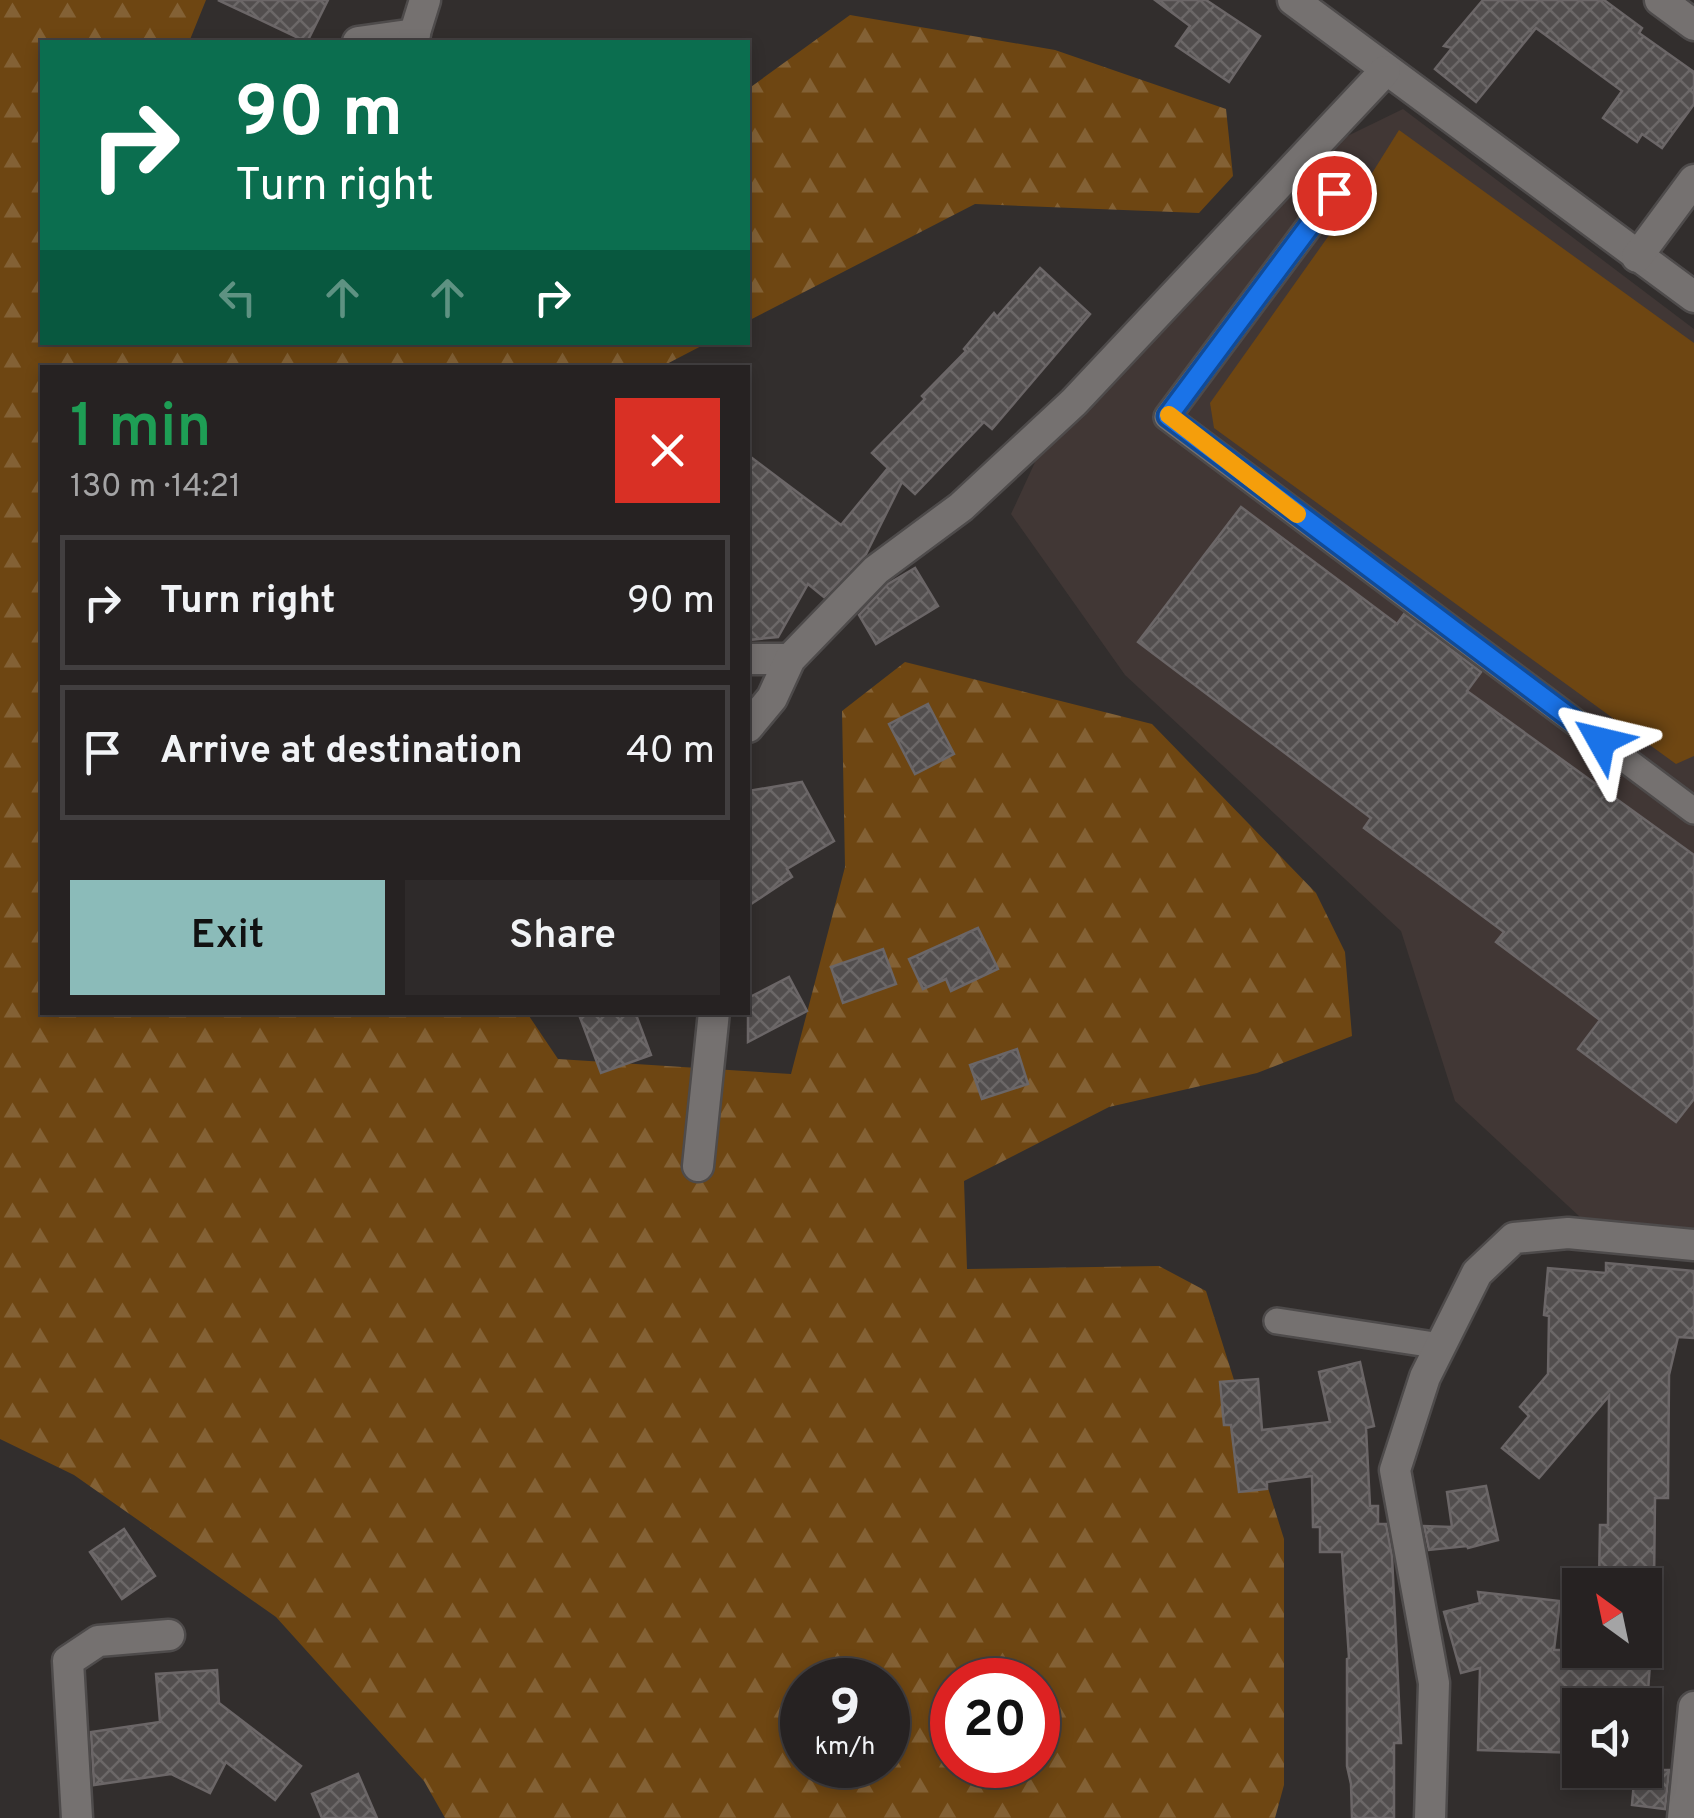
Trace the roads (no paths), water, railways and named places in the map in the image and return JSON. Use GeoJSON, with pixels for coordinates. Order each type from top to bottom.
{"type":"FeatureCollection","features":[{"type":"Feature","properties":{"kind":"street"},"geometry":{"type":"LineString","coordinates":[[386,40],[414,38],[425,0]]}},
{"type":"Feature","properties":{"kind":"street"},"geometry":{"type":"LineString","coordinates":[[1293,0],[1694,297]]}},
{"type":"Feature","properties":{"kind":"street"},"geometry":{"type":"LineString","coordinates":[[1660,0],[1694,25]]}},
{"type":"Feature","properties":{"kind":"street"},"geometry":{"type":"LineString","coordinates":[[750,725],[772,698],[790,659],[876,570],[961,507],[1074,402],[1385,71]]}},
{"type":"Feature","properties":{"kind":"street"},"geometry":{"type":"LineString","coordinates":[[1637,257],[1694,180]]}},
{"type":"Feature","properties":{"kind":"street"},"geometry":{"type":"LineString","coordinates":[[750,659],[790,659]]}},
{"type":"Feature","properties":{"kind":"street"},"geometry":{"type":"LineString","coordinates":[[698,1166],[714,1015]]}},
{"type":"Feature","properties":{"kind":"street"},"geometry":{"type":"LineString","coordinates":[[1430,1818],[1434,1683],[1395,1470],[1425,1378],[1476,1273],[1514,1238],[1568,1233],[1694,1245]]}},
{"type":"Feature","properties":{"kind":"street"},"geometry":{"type":"LineString","coordinates":[[77,1818],[68,1661],[98,1642],[169,1636]]}},
{"type":"Feature","properties":{"kind":"street"},"geometry":{"type":"LineString","coordinates":[[1684,1818],[1694,1707]]}},
{"type":"Feature","properties":{"kind":"lane"},"geometry":{"type":"LineString","coordinates":[[1308,154],[1334,193],[1168,416],[1694,811]]}},
{"type":"Feature","properties":{"kind":"lane"},"geometry":{"type":"LineString","coordinates":[[1278,1321],[1441,1346]]}}]}
